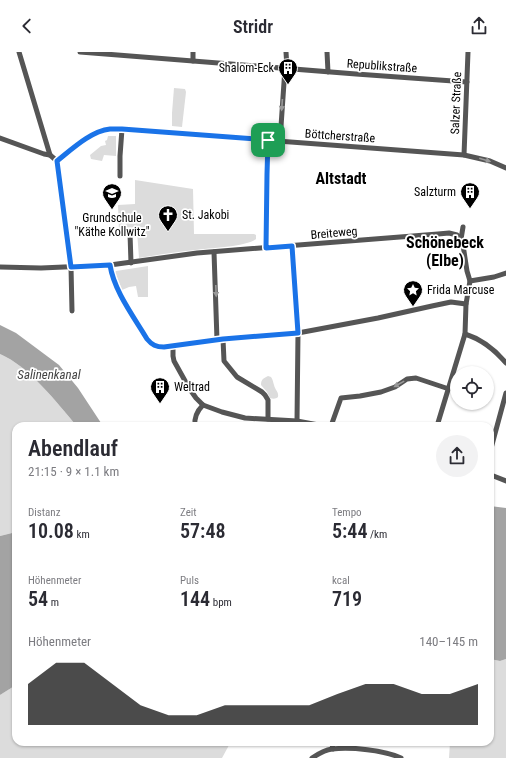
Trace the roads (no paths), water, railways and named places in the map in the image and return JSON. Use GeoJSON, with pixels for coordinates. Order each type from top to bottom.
{"type":"FeatureCollection","features":[{"type":"Feature","properties":{"kind":"street"},"geometry":{"type":"LineString","coordinates":[[19,52],[50,155]]}},
{"type":"Feature","properties":{"kind":"street","name":"Republikstraße"},"geometry":{"type":"LineString","coordinates":[[81,52],[467,82]]}},
{"type":"Feature","properties":{"kind":"street"},"geometry":{"type":"LineString","coordinates":[[193,61],[194,52]]}},
{"type":"Feature","properties":{"kind":"street"},"geometry":{"type":"LineString","coordinates":[[280,141],[286,52]]}},
{"type":"Feature","properties":{"kind":"street"},"geometry":{"type":"LineString","coordinates":[[327,52],[328,72]]}},
{"type":"Feature","properties":{"kind":"street","name":"Salzer Straße"},"geometry":{"type":"LineString","coordinates":[[464,155],[468,52]]}},
{"type":"Feature","properties":{"kind":"street"},"geometry":{"type":"LineString","coordinates":[[120,176],[122,129]]}},
{"type":"Feature","properties":{"kind":"street","name":"Böttcherstraße"},"geometry":{"type":"LineString","coordinates":[[57,161],[94,133],[106,130],[122,129],[464,155],[490,161],[506,168]]}},
{"type":"Feature","properties":{"kind":"street"},"geometry":{"type":"LineString","coordinates":[[0,138],[50,155],[57,161],[71,267],[72,311]]}},
{"type":"Feature","properties":{"kind":"street"},"geometry":{"type":"LineString","coordinates":[[266,248],[268,140]]}},
{"type":"Feature","properties":{"kind":"street"},"geometry":{"type":"LineString","coordinates":[[438,422],[465,334],[466,304],[470,281],[461,240],[464,227]]}},
{"type":"Feature","properties":{"kind":"street"},"geometry":{"type":"LineString","coordinates":[[130,233],[131,263]]}},
{"type":"Feature","properties":{"kind":"street","name":"Breiteweg"},"geometry":{"type":"LineString","coordinates":[[0,267],[71,267],[110,265],[190,254],[438,234],[457,235],[461,240]]}},
{"type":"Feature","properties":{"kind":"street"},"geometry":{"type":"LineString","coordinates":[[292,246],[298,333],[297,421]]}},
{"type":"Feature","properties":{"kind":"street"},"geometry":{"type":"LineString","coordinates":[[214,252],[220,339],[224,361],[237,377],[266,395],[268,400],[268,419]]}},
{"type":"Feature","properties":{"kind":"street"},"geometry":{"type":"LineString","coordinates":[[110,265],[113,277],[122,298],[147,339],[155,346],[164,347],[220,339],[298,333],[451,302],[466,304]]}},
{"type":"Feature","properties":{"kind":"street"},"geometry":{"type":"LineString","coordinates":[[470,281],[494,277],[506,273]]}},
{"type":"Feature","properties":{"kind":"street"},"geometry":{"type":"LineString","coordinates":[[465,334],[477,339],[494,350],[506,363]]}},
{"type":"Feature","properties":{"kind":"street"},"geometry":{"type":"LineString","coordinates":[[173,346],[174,361],[189,388],[203,405],[245,418],[302,422]]}},
{"type":"Feature","properties":{"kind":"street"},"geometry":{"type":"LineString","coordinates":[[332,422],[341,398],[381,392],[395,387],[407,379],[416,378],[449,389]]}},
{"type":"Feature","properties":{"kind":"street"},"geometry":{"type":"LineString","coordinates":[[494,437],[506,393]]}},
{"type":"Feature","properties":{"kind":"street"},"geometry":{"type":"LineString","coordinates":[[195,422],[198,409],[203,405]]}},
{"type":"Feature","properties":{"kind":"street"},"geometry":{"type":"LineString","coordinates":[[494,476],[506,481]]}},
{"type":"Feature","properties":{"kind":"street"},"geometry":{"type":"LineString","coordinates":[[312,758],[330,746]]}},
{"type":"Feature","properties":{"kind":"street"},"geometry":{"type":"LineString","coordinates":[[339,746],[350,749],[382,752],[401,758]]}},
{"type":"Feature","properties":{"kind":"water","name":"Salinenkanal"},"geometry":{"type":"Polygon","coordinates":[[[0,325],[16,333],[59,365],[78,388],[100,422],[74,422],[32,376],[22,367],[0,354],[0,325]]]}},
{"type":"Feature","properties":{"kind":"water"},"geometry":{"type":"Polygon","coordinates":[[[494,506],[506,508],[506,659],[500,661],[494,660],[494,506]]]}},
{"type":"Feature","properties":{"kind":"water"},"geometry":{"type":"Polygon","coordinates":[[[12,533],[12,688],[0,695],[0,536],[12,533]]]}},
{"type":"Feature","properties":{"kind":"place","name":"Shalom-Eck"},"geometry":{"type":"Point","coordinates":[288,85]}},
{"type":"Feature","properties":{"kind":"place","name":"Salzturm"},"geometry":{"type":"Point","coordinates":[470,209]}},
{"type":"Feature","properties":{"kind":"place","name":"Grundschule \"Käthe Kollwitz\""},"geometry":{"type":"Point","coordinates":[112,210]}},
{"type":"Feature","properties":{"kind":"place","name":"St. Jakobi"},"geometry":{"type":"Point","coordinates":[168,232]}},
{"type":"Feature","properties":{"kind":"place","name":"Frida Marcuse"},"geometry":{"type":"Point","coordinates":[413,307]}},
{"type":"Feature","properties":{"kind":"place","name":"Weltrad"},"geometry":{"type":"Point","coordinates":[160,404]}},
{"type":"Feature","properties":{"kind":"district","name":"Altstadt"},"geometry":{"type":"Point","coordinates":[341,178]}},
{"type":"Feature","properties":{"kind":"district","name":"Schönebeck (Elbe)"},"geometry":{"type":"Point","coordinates":[445,251]}}]}
